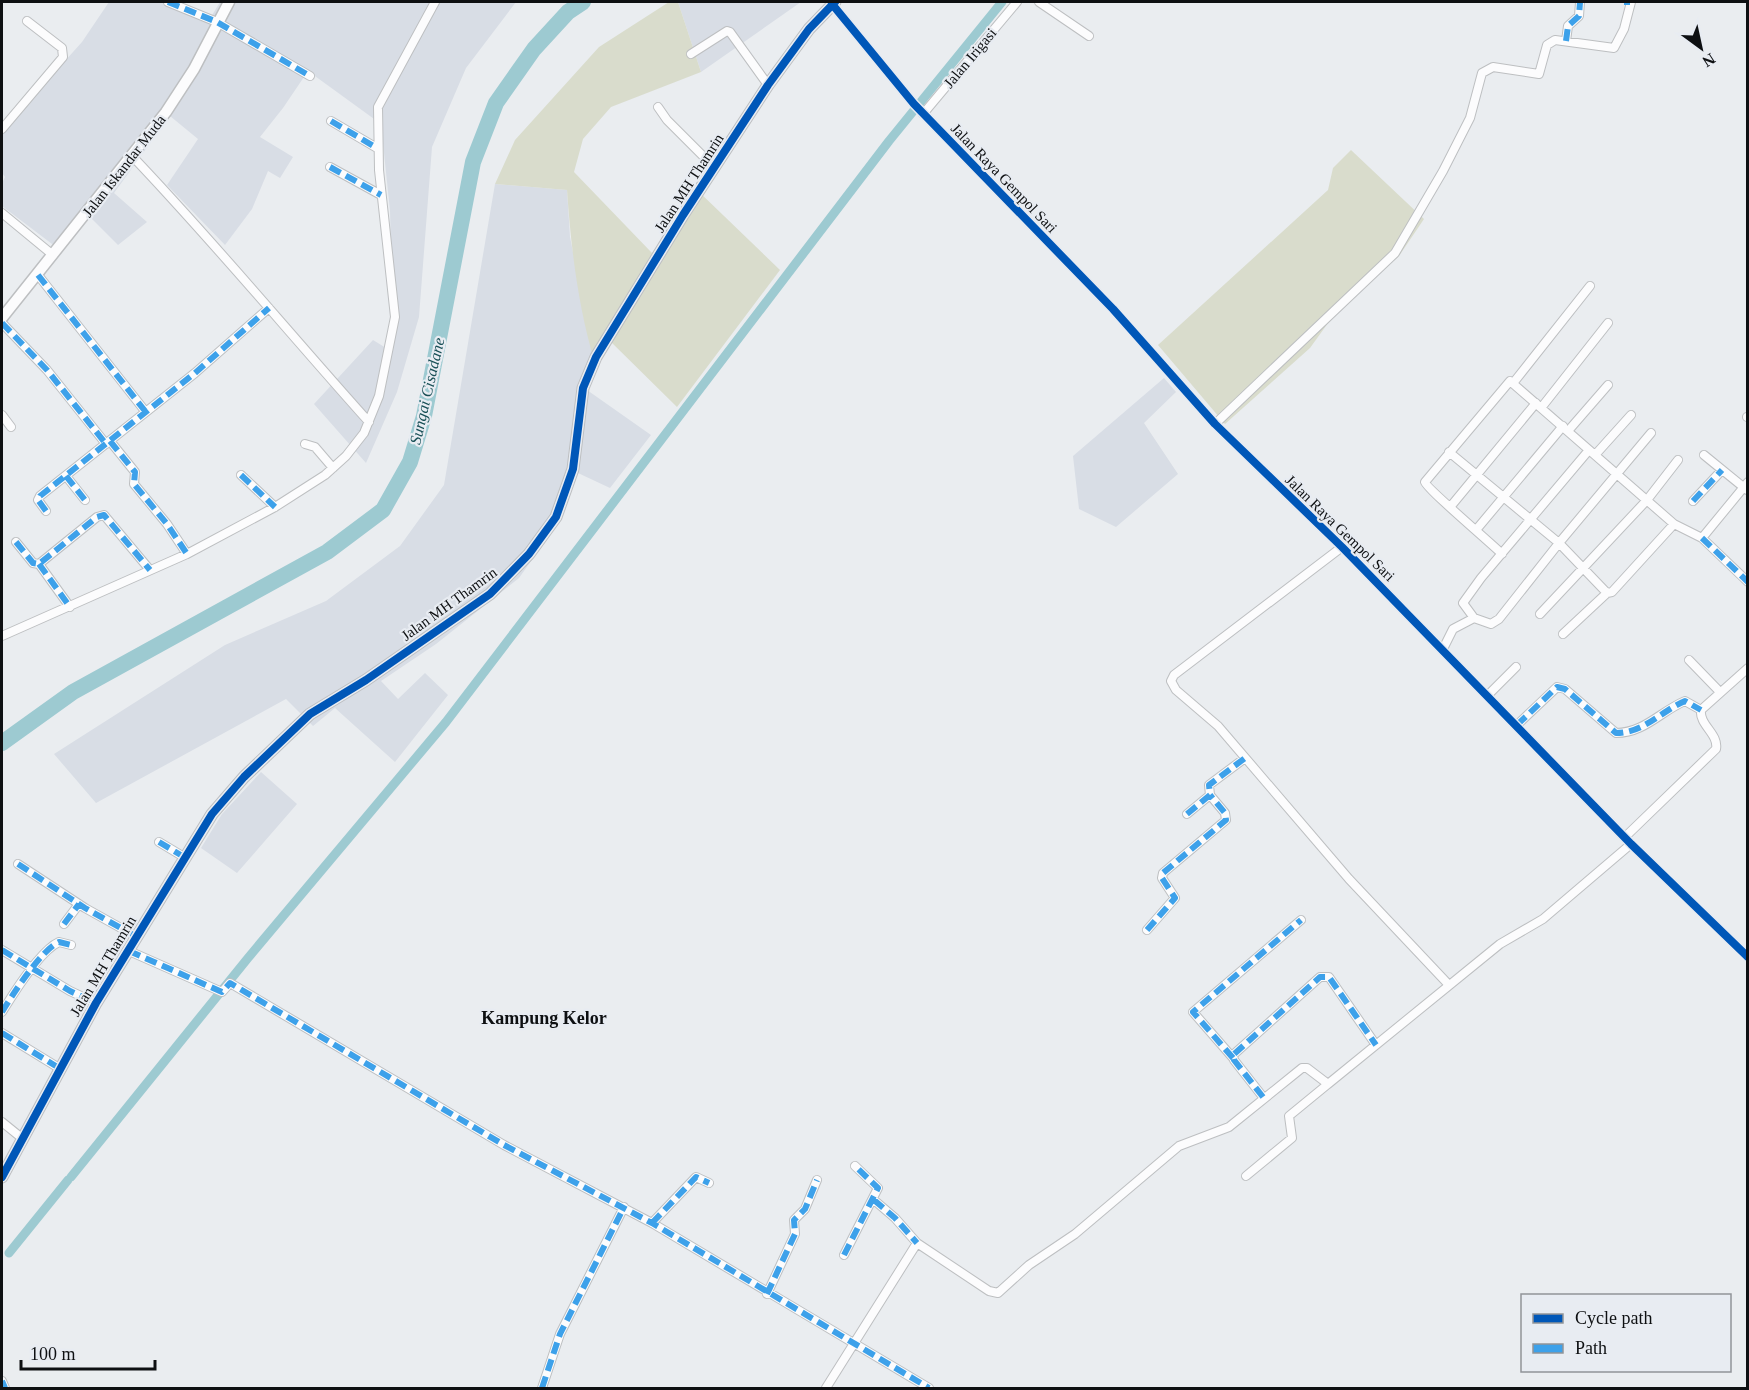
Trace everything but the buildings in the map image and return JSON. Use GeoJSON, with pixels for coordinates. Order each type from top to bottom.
{"type":"FeatureCollection","features":[{"type":"Feature","properties":{"kind":"street"},"geometry":{"type":"LineString","coordinates":[[168,2],[222,13],[310,76]]}},
{"type":"Feature","properties":{"kind":"street"},"geometry":{"type":"LineString","coordinates":[[2,636],[187,554],[275,507],[333,468],[356,444],[369,422],[378,396],[395,317],[377,148],[380,103],[435,2]]}},
{"type":"Feature","properties":{"kind":"street","name":"Jalan Irigasi"},"geometry":{"type":"LineString","coordinates":[[919,110],[1017,2]]}},
{"type":"Feature","properties":{"kind":"street"},"geometry":{"type":"LineString","coordinates":[[1040,2],[1089,36]]}},
{"type":"Feature","properties":{"kind":"street"},"geometry":{"type":"LineString","coordinates":[[1566,41],[1568,26],[1579,16],[1580,2]]}},
{"type":"Feature","properties":{"kind":"street"},"geometry":{"type":"LineString","coordinates":[[1215,424],[1395,253],[1438,180],[1470,118],[1482,73],[1493,68],[1539,74],[1547,45],[1555,40],[1616,47],[1631,2],[1624,2]]}},
{"type":"Feature","properties":{"kind":"street","name":"Jalan Raya Gempol Sari"},"geometry":{"type":"LineString","coordinates":[[834,3],[919,110],[1113,309],[1215,424],[1342,547],[1628,840],[1748,957]]}},
{"type":"Feature","properties":{"kind":"street","name":"Jalan MH Thamrin"},"geometry":{"type":"LineString","coordinates":[[2,1177],[96,1003],[212,814],[244,777],[310,714],[366,680],[490,594],[536,546],[556,517],[573,469],[583,388],[587,376],[683,215],[716,168],[768,85],[808,29],[834,3]]}},
{"type":"Feature","properties":{"kind":"street","name":"Jalan Iskandar Muda"},"geometry":{"type":"LineString","coordinates":[[2,321],[133,157],[194,69],[222,13]]}},
{"type":"Feature","properties":{"kind":"street"},"geometry":{"type":"LineString","coordinates":[[2,129],[63,57],[62,48],[27,21]]}},
{"type":"Feature","properties":{"kind":"street"},"geometry":{"type":"LineString","coordinates":[[691,54],[727,31],[730,32],[768,85]]}},
{"type":"Feature","properties":{"kind":"street"},"geometry":{"type":"LineString","coordinates":[[658,107],[667,120],[716,168]]}},
{"type":"Feature","properties":{"kind":"street"},"geometry":{"type":"LineString","coordinates":[[331,121],[377,148]]}},
{"type":"Feature","properties":{"kind":"street"},"geometry":{"type":"LineString","coordinates":[[133,157],[203,230],[369,422]]}},
{"type":"Feature","properties":{"kind":"street"},"geometry":{"type":"LineString","coordinates":[[330,166],[381,195]]}},
{"type":"Feature","properties":{"kind":"street"},"geometry":{"type":"LineString","coordinates":[[2,213],[53,255]]}},
{"type":"Feature","properties":{"kind":"street"},"geometry":{"type":"LineString","coordinates":[[38,275],[145,411]]}},
{"type":"Feature","properties":{"kind":"street"},"geometry":{"type":"LineString","coordinates":[[1514,382],[1590,286]]}},
{"type":"Feature","properties":{"kind":"street"},"geometry":{"type":"LineString","coordinates":[[46,511],[38,499],[195,373],[269,308]]}},
{"type":"Feature","properties":{"kind":"street"},"geometry":{"type":"LineString","coordinates":[[2,321],[135,472],[134,484],[167,524],[187,554]]}},
{"type":"Feature","properties":{"kind":"street"},"geometry":{"type":"LineString","coordinates":[[1451,506],[1608,324]]}},
{"type":"Feature","properties":{"kind":"street"},"geometry":{"type":"LineString","coordinates":[[1502,554],[1425,484],[1426,478],[1503,386],[1510,381],[1514,382],[1674,524],[1702,538],[1748,582]]}},
{"type":"Feature","properties":{"kind":"street"},"geometry":{"type":"LineString","coordinates":[[1476,530],[1565,428],[1608,385]]}},
{"type":"Feature","properties":{"kind":"street"},"geometry":{"type":"LineString","coordinates":[[2,415],[11,427]]}},
{"type":"Feature","properties":{"kind":"street"},"geometry":{"type":"LineString","coordinates":[[1631,415],[1592,452],[1531,520],[1463,603],[1474,618],[1491,624],[1499,619],[1559,543],[1652,433]]}},
{"type":"Feature","properties":{"kind":"street"},"geometry":{"type":"LineString","coordinates":[[306,444],[315,447],[333,468]]}},
{"type":"Feature","properties":{"kind":"street"},"geometry":{"type":"LineString","coordinates":[[1449,452],[1559,543],[1607,593]]}},
{"type":"Feature","properties":{"kind":"street"},"geometry":{"type":"LineString","coordinates":[[1702,538],[1746,487],[1704,455]]}},
{"type":"Feature","properties":{"kind":"street"},"geometry":{"type":"LineString","coordinates":[[1540,614],[1647,500],[1678,460]]}},
{"type":"Feature","properties":{"kind":"street"},"geometry":{"type":"LineString","coordinates":[[1693,501],[1722,470]]}},
{"type":"Feature","properties":{"kind":"street"},"geometry":{"type":"LineString","coordinates":[[241,475],[275,507]]}},
{"type":"Feature","properties":{"kind":"street"},"geometry":{"type":"LineString","coordinates":[[66,476],[85,500]]}},
{"type":"Feature","properties":{"kind":"street"},"geometry":{"type":"LineString","coordinates":[[39,564],[97,517],[104,515],[150,570]]}},
{"type":"Feature","properties":{"kind":"street"},"geometry":{"type":"LineString","coordinates":[[1563,634],[1607,593],[1612,592],[1674,524]]}},
{"type":"Feature","properties":{"kind":"street"},"geometry":{"type":"LineString","coordinates":[[16,542],[33,562],[39,564],[70,607]]}},
{"type":"Feature","properties":{"kind":"street"},"geometry":{"type":"LineString","coordinates":[[1342,547],[1171,678],[1176,690],[1204,712],[1349,879],[1449,985]]}},
{"type":"Feature","properties":{"kind":"street"},"geometry":{"type":"LineString","coordinates":[[1443,649],[1453,629],[1474,618]]}},
{"type":"Feature","properties":{"kind":"street"},"geometry":{"type":"LineString","coordinates":[[1689,660],[1720,692]]}},
{"type":"Feature","properties":{"kind":"street"},"geometry":{"type":"LineString","coordinates":[[1488,695],[1516,667]]}},
{"type":"Feature","properties":{"kind":"street"},"geometry":{"type":"LineString","coordinates":[[1246,1176],[1292,1138],[1290,1116],[1500,944],[1543,919],[1628,840],[1716,749],[1715,740],[1700,718],[1701,710],[1748,668]]}},
{"type":"Feature","properties":{"kind":"street"},"geometry":{"type":"LineString","coordinates":[[1517,725],[1557,687],[1566,689],[1616,733],[1631,731],[1661,717],[1685,701],[1701,710]]}},
{"type":"Feature","properties":{"kind":"street"},"geometry":{"type":"LineString","coordinates":[[1147,930],[1175,898],[1162,879],[1163,873],[1226,820],[1225,813],[1210,795],[1209,785],[1245,758]]}},
{"type":"Feature","properties":{"kind":"street"},"geometry":{"type":"LineString","coordinates":[[1187,814],[1210,795]]}},
{"type":"Feature","properties":{"kind":"street"},"geometry":{"type":"LineString","coordinates":[[159,842],[184,857]]}},
{"type":"Feature","properties":{"kind":"street"},"geometry":{"type":"LineString","coordinates":[[18,864],[79,904],[137,937]]}},
{"type":"Feature","properties":{"kind":"street"},"geometry":{"type":"LineString","coordinates":[[64,924],[79,904]]}},
{"type":"Feature","properties":{"kind":"street"},"geometry":{"type":"LineString","coordinates":[[1263,1097],[1193,1012],[1301,920]]}},
{"type":"Feature","properties":{"kind":"street"},"geometry":{"type":"LineString","coordinates":[[2,1012],[32,968],[54,944],[60,942],[71,945]]}},
{"type":"Feature","properties":{"kind":"street"},"geometry":{"type":"LineString","coordinates":[[2,950],[96,1003]]}},
{"type":"Feature","properties":{"kind":"street"},"geometry":{"type":"LineString","coordinates":[[129,951],[222,992],[231,983],[504,1145],[652,1223],[929,1389]]}},
{"type":"Feature","properties":{"kind":"street"},"geometry":{"type":"LineString","coordinates":[[1233,1058],[1320,977],[1325,976],[1329,977],[1376,1045]]}},
{"type":"Feature","properties":{"kind":"street"},"geometry":{"type":"LineString","coordinates":[[2,1033],[59,1068]]}},
{"type":"Feature","properties":{"kind":"street"},"geometry":{"type":"LineString","coordinates":[[874,1200],[895,1218],[917,1243],[994,1293],[1075,1234],[1179,1146],[1229,1127],[1263,1097],[1302,1068],[1328,1084]]}},
{"type":"Feature","properties":{"kind":"street"},"geometry":{"type":"LineString","coordinates":[[2,1122],[23,1139]]}},
{"type":"Feature","properties":{"kind":"street"},"geometry":{"type":"LineString","coordinates":[[844,1255],[874,1200],[878,1186],[855,1166]]}},
{"type":"Feature","properties":{"kind":"street"},"geometry":{"type":"LineString","coordinates":[[652,1223],[696,1177],[710,1183]]}},
{"type":"Feature","properties":{"kind":"street"},"geometry":{"type":"LineString","coordinates":[[767,1294],[795,1234],[794,1220],[805,1209],[817,1180]]}},
{"type":"Feature","properties":{"kind":"street"},"geometry":{"type":"LineString","coordinates":[[542,1389],[560,1334],[624,1207]]}},
{"type":"Feature","properties":{"kind":"street"},"geometry":{"type":"LineString","coordinates":[[826,1389],[917,1243]]}},
{"type":"Feature","properties":{"kind":"street"},"geometry":{"type":"LineString","coordinates":[[2,1381],[4,1389]]}},
{"type":"Feature","properties":{"kind":"shaded area"},"geometry":{"type":"Polygon","coordinates":[[[109,2],[171,2],[211,17],[220,2],[516,2],[466,68],[432,147],[419,317],[397,392],[366,463],[314,404],[373,340],[386,348],[393,316],[390,211],[381,124],[308,71],[260,137],[293,157],[280,178],[268,171],[252,209],[225,245],[167,185],[198,139],[170,116],[114,193],[147,222],[118,245],[85,212],[56,247],[2,206],[2,183],[5,177],[2,173],[2,131],[82,42],[109,2]]]}},
{"type":"Feature","properties":{"kind":"shaded area"},"geometry":{"type":"Polygon","coordinates":[[[678,2],[801,2],[701,72],[678,2]]]}},
{"type":"Feature","properties":{"kind":"shaded area"},"geometry":{"type":"Polygon","coordinates":[[[495,184],[567,190],[570,237],[595,363],[587,390],[651,435],[610,488],[578,473],[561,519],[519,578],[436,644],[381,681],[398,699],[425,673],[448,695],[395,762],[335,708],[313,726],[286,699],[96,803],[54,754],[225,645],[326,601],[400,546],[444,485],[495,184]]]}},
{"type":"Feature","properties":{"kind":"shaded area"},"geometry":{"type":"Polygon","coordinates":[[[1164,378],[1176,392],[1144,423],[1178,474],[1116,527],[1079,509],[1073,456],[1164,378]]]}},
{"type":"Feature","properties":{"kind":"shaded area"},"geometry":{"type":"Polygon","coordinates":[[[261,772],[297,804],[237,873],[201,848],[222,814],[261,772]]]}},
{"type":"Feature","properties":{"kind":"green space"},"geometry":{"type":"Polygon","coordinates":[[[669,2],[678,2],[701,72],[611,107],[583,139],[574,172],[652,253],[696,189],[780,270],[677,407],[610,341],[595,363],[576,277],[567,190],[495,184],[515,140],[599,47],[669,2]]]}},
{"type":"Feature","properties":{"kind":"green space"},"geometry":{"type":"Polygon","coordinates":[[[1351,150],[1424,219],[1399,256],[1336,312],[1310,348],[1225,424],[1158,345],[1328,190],[1333,168],[1351,150]]]}},
{"type":"Feature","properties":{"kind":"waterway","name":"Sungai Cisadane"},"geometry":{"type":"LineString","coordinates":[[2,743],[73,692],[327,552],[383,510],[410,462],[424,416],[473,162],[496,103],[534,49],[568,12],[583,2]]}},
{"type":"Feature","properties":{"kind":"waterway"},"geometry":{"type":"LineString","coordinates":[[71,1177],[248,958],[446,722],[889,141],[1002,2]]}},
{"type":"Feature","properties":{"kind":"waterway"},"geometry":{"type":"LineString","coordinates":[[9,1253],[68,1180]]}},
{"type":"Feature","properties":{"kind":"marked path"},"geometry":{"type":"LineString","coordinates":[[168,2],[217,22],[310,76]]}},
{"type":"Feature","properties":{"kind":"marked path"},"geometry":{"type":"LineString","coordinates":[[1566,41],[1568,26],[1579,16],[1580,2]]}},
{"type":"Feature","properties":{"kind":"marked path"},"geometry":{"type":"LineString","coordinates":[[1624,2],[1630,2]]}},
{"type":"Feature","properties":{"kind":"marked path"},"geometry":{"type":"LineString","coordinates":[[331,121],[377,148]]}},
{"type":"Feature","properties":{"kind":"marked path"},"geometry":{"type":"LineString","coordinates":[[330,167],[381,195]]}},
{"type":"Feature","properties":{"kind":"marked path"},"geometry":{"type":"LineString","coordinates":[[38,275],[145,411]]}},
{"type":"Feature","properties":{"kind":"marked path"},"geometry":{"type":"LineString","coordinates":[[46,511],[38,500],[40,496],[195,373],[269,308]]}},
{"type":"Feature","properties":{"kind":"marked path"},"geometry":{"type":"LineString","coordinates":[[2,323],[47,370],[106,444]]}},
{"type":"Feature","properties":{"kind":"marked path"},"geometry":{"type":"LineString","coordinates":[[110,441],[135,472],[134,484],[167,524],[187,554]]}},
{"type":"Feature","properties":{"kind":"marked path"},"geometry":{"type":"LineString","coordinates":[[1693,501],[1722,470]]}},
{"type":"Feature","properties":{"kind":"marked path"},"geometry":{"type":"LineString","coordinates":[[241,475],[275,507]]}},
{"type":"Feature","properties":{"kind":"marked path"},"geometry":{"type":"LineString","coordinates":[[66,476],[85,500]]}},
{"type":"Feature","properties":{"kind":"marked path"},"geometry":{"type":"LineString","coordinates":[[16,542],[33,563],[39,564],[97,517],[104,515],[150,570]]}},
{"type":"Feature","properties":{"kind":"marked path"},"geometry":{"type":"LineString","coordinates":[[1702,538],[1748,582]]}},
{"type":"Feature","properties":{"kind":"marked path"},"geometry":{"type":"LineString","coordinates":[[39,564],[70,607]]}},
{"type":"Feature","properties":{"kind":"marked path"},"geometry":{"type":"LineString","coordinates":[[1517,725],[1557,687],[1565,689],[1616,733],[1644,726],[1685,701],[1701,710]]}},
{"type":"Feature","properties":{"kind":"marked path"},"geometry":{"type":"LineString","coordinates":[[1187,814],[1210,795],[1209,785],[1245,758]]}},
{"type":"Feature","properties":{"kind":"marked path"},"geometry":{"type":"LineString","coordinates":[[1147,930],[1175,898],[1162,878],[1163,873],[1226,820],[1225,813],[1210,795]]}},
{"type":"Feature","properties":{"kind":"marked path"},"geometry":{"type":"LineString","coordinates":[[159,842],[184,857]]}},
{"type":"Feature","properties":{"kind":"marked path"},"geometry":{"type":"LineString","coordinates":[[18,864],[85,908],[137,937]]}},
{"type":"Feature","properties":{"kind":"marked path"},"geometry":{"type":"LineString","coordinates":[[64,924],[79,904]]}},
{"type":"Feature","properties":{"kind":"marked path"},"geometry":{"type":"LineString","coordinates":[[1233,1058],[1193,1012],[1301,920]]}},
{"type":"Feature","properties":{"kind":"marked path"},"geometry":{"type":"LineString","coordinates":[[2,1012],[28,973],[44,954],[59,942],[71,945]]}},
{"type":"Feature","properties":{"kind":"marked path"},"geometry":{"type":"LineString","coordinates":[[2,950],[70,991],[96,1003]]}},
{"type":"Feature","properties":{"kind":"marked path"},"geometry":{"type":"LineString","coordinates":[[129,951],[222,992],[230,983],[504,1145],[652,1223],[929,1388]]}},
{"type":"Feature","properties":{"kind":"marked path"},"geometry":{"type":"LineString","coordinates":[[1263,1097],[1234,1060],[1233,1055],[1320,977],[1329,977],[1376,1045]]}},
{"type":"Feature","properties":{"kind":"marked path"},"geometry":{"type":"LineString","coordinates":[[2,1033],[59,1068]]}},
{"type":"Feature","properties":{"kind":"marked path"},"geometry":{"type":"LineString","coordinates":[[844,1255],[878,1188],[855,1166]]}},
{"type":"Feature","properties":{"kind":"marked path"},"geometry":{"type":"LineString","coordinates":[[652,1223],[696,1177],[709,1183]]}},
{"type":"Feature","properties":{"kind":"marked path"},"geometry":{"type":"LineString","coordinates":[[767,1294],[795,1234],[794,1220],[805,1209],[817,1180]]}},
{"type":"Feature","properties":{"kind":"marked path"},"geometry":{"type":"LineString","coordinates":[[874,1200],[895,1218],[917,1243]]}},
{"type":"Feature","properties":{"kind":"marked path"},"geometry":{"type":"LineString","coordinates":[[542,1388],[560,1334],[624,1207]]}},
{"type":"Feature","properties":{"kind":"marked path"},"geometry":{"type":"LineString","coordinates":[[2,1381],[5,1388]]}},
{"type":"Feature","properties":{"kind":"cycle path"},"geometry":{"type":"LineString","coordinates":[[2,1177],[96,1003],[212,814],[244,777],[310,714],[366,680],[490,594],[529,554],[556,517],[573,469],[583,388],[596,357],[683,215],[768,85],[809,29],[835,2]]}},
{"type":"Feature","properties":{"kind":"cycle path"},"geometry":{"type":"LineString","coordinates":[[832,4],[914,104],[1113,309],[1215,424],[1342,547],[1631,844],[1748,957]]}},
{"type":"Feature","properties":{"kind":"district","name":"Kampung Kelor"},"geometry":{"type":"Point","coordinates":[544,1018]}}]}
